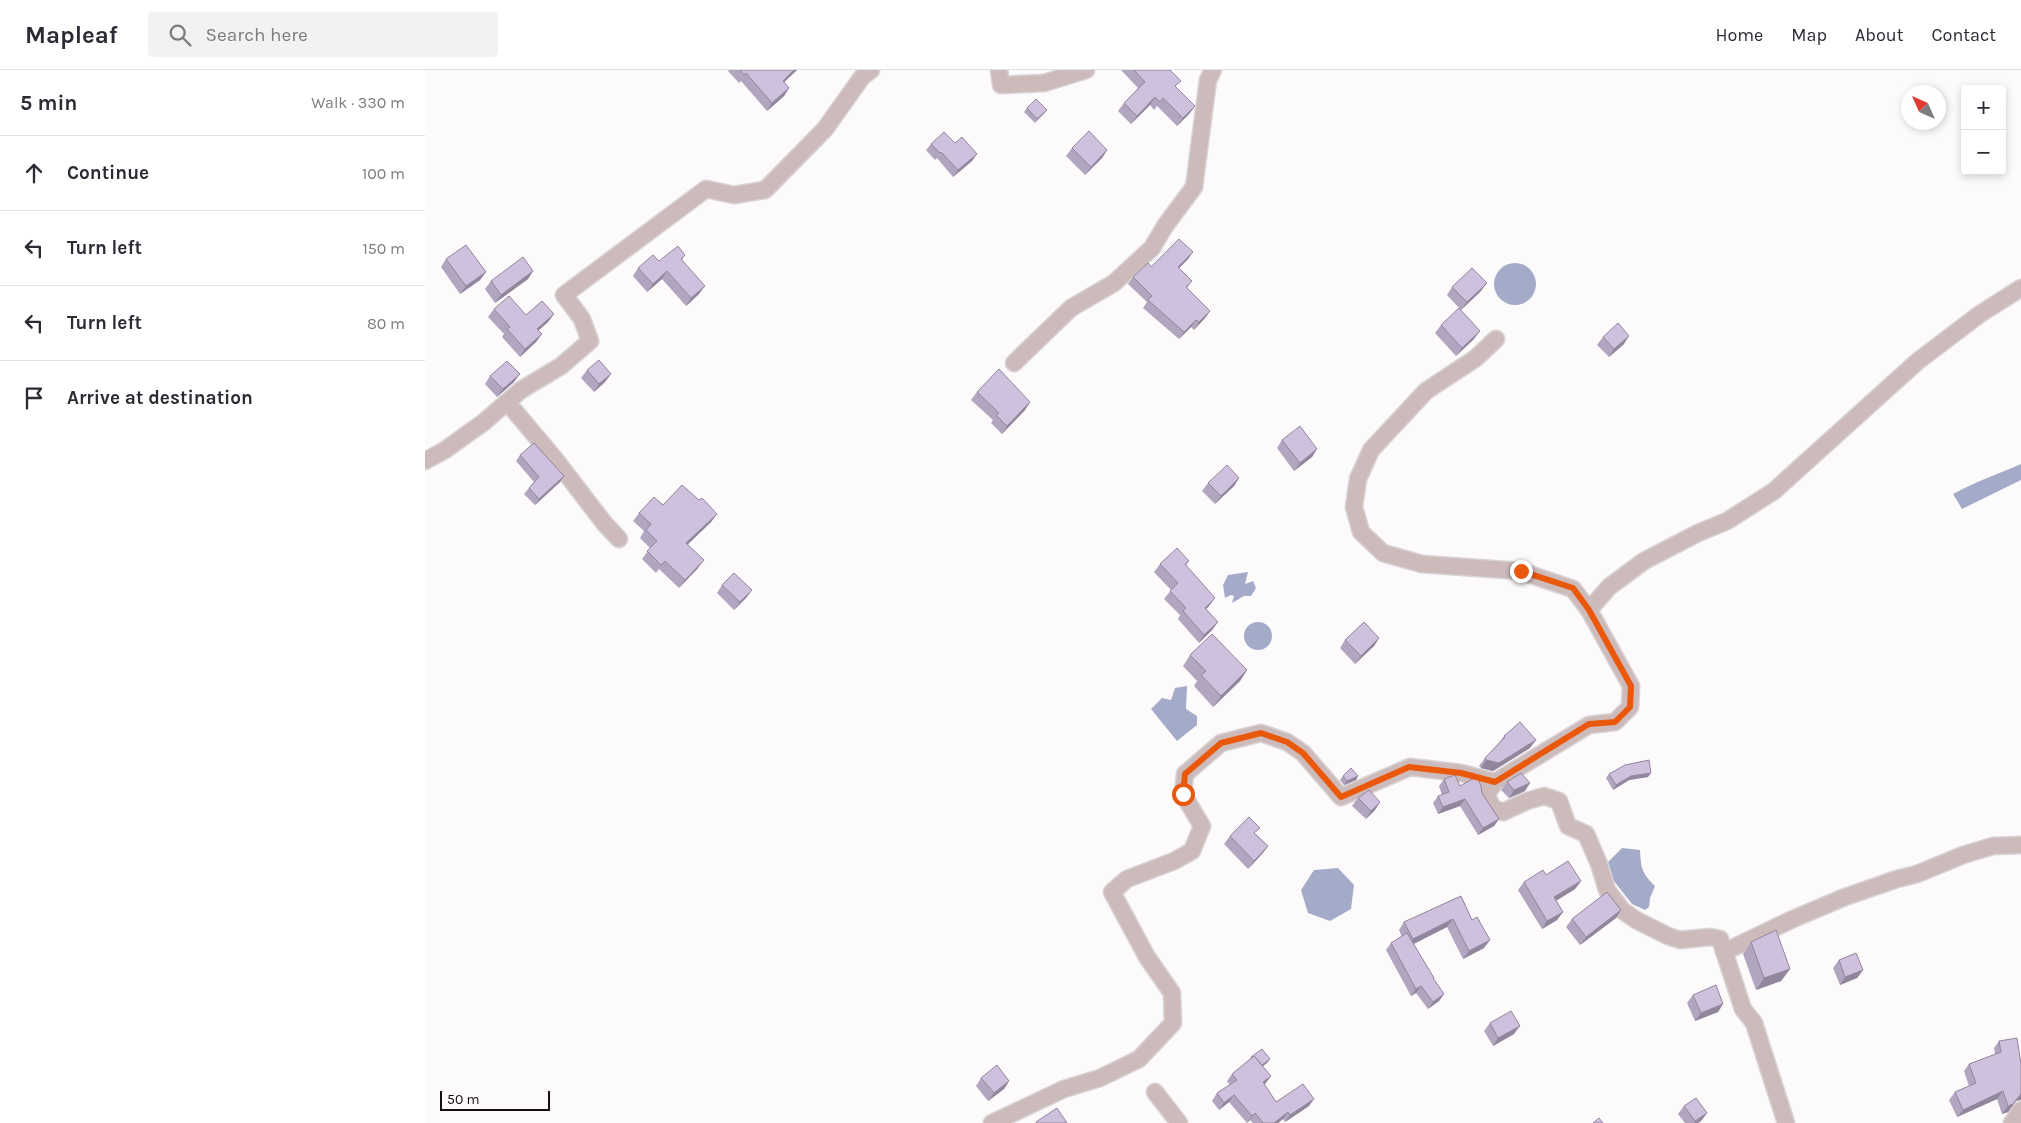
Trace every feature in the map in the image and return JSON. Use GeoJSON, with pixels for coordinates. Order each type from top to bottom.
{"type":"FeatureCollection","features":[{"type":"Feature","properties":{"kind":"street"},"geometry":{"type":"LineString","coordinates":[[425,462],[484,422],[521,390],[561,366],[590,341],[582,319],[564,295],[706,189],[734,195],[765,190],[825,129],[862,77],[871,70]]}},
{"type":"Feature","properties":{"kind":"street"},"geometry":{"type":"LineString","coordinates":[[999,70],[1001,85],[1044,83],[1085,70]]}},
{"type":"Feature","properties":{"kind":"street"},"geometry":{"type":"LineString","coordinates":[[1014,363],[1071,308],[1114,283],[1152,248],[1165,226],[1194,187],[1208,80],[1213,70]]}},
{"type":"Feature","properties":{"kind":"street"},"geometry":{"type":"LineString","coordinates":[[1589,610],[1609,587],[1644,561],[1698,533],[1727,521],[1774,491],[1918,361],[1980,314],[2021,288]]}},
{"type":"Feature","properties":{"kind":"street"},"geometry":{"type":"LineString","coordinates":[[1496,339],[1476,358],[1426,391],[1371,450],[1358,480],[1354,507],[1361,532],[1383,553],[1422,564],[1521,571],[1573,588],[1589,610],[1631,686],[1630,707],[1615,722],[1589,724],[1495,782],[1487,795],[1493,808],[1503,812],[1543,796],[1559,801],[1568,826],[1586,834],[1599,864],[1607,890],[1622,910],[1636,920],[1680,940],[1710,937],[1720,939],[1743,1009],[1753,1022],[1786,1123]]}},
{"type":"Feature","properties":{"kind":"street"},"geometry":{"type":"LineString","coordinates":[[507,402],[555,459],[604,523],[619,538]]}},
{"type":"Feature","properties":{"kind":"street"},"geometry":{"type":"LineString","coordinates":[[992,1123],[1064,1089],[1100,1078],[1139,1059],[1173,1023],[1172,993],[1147,957],[1112,892],[1127,879],[1175,861],[1192,851],[1203,826],[1183,794],[1185,774],[1221,743],[1261,733],[1287,742],[1303,753],[1341,797],[1409,767],[1461,773],[1495,782]]}},
{"type":"Feature","properties":{"kind":"street"},"geometry":{"type":"LineString","coordinates":[[1724,952],[1845,896],[1917,874],[1963,855],[1993,846],[2021,845]]}},
{"type":"Feature","properties":{"kind":"street"},"geometry":{"type":"LineString","coordinates":[[1155,1092],[1179,1123]]}},
{"type":"Feature","properties":{"kind":"street"},"geometry":{"type":"LineString","coordinates":[[2012,1123],[2021,1110]]}},
{"type":"Feature","properties":{"kind":"water"},"geometry":{"type":"Polygon","coordinates":[[[1515,263],[1530,269],[1536,284],[1530,299],[1515,305],[1500,299],[1494,284],[1500,269],[1515,263]]]}},
{"type":"Feature","properties":{"kind":"water"},"geometry":{"type":"Polygon","coordinates":[[[2021,464],[2021,480],[1962,509],[1953,494],[1978,482],[2021,464]]]}},
{"type":"Feature","properties":{"kind":"water"},"geometry":{"type":"Polygon","coordinates":[[[1248,572],[1245,584],[1253,581],[1256,588],[1251,596],[1244,596],[1232,603],[1234,596],[1231,595],[1225,598],[1223,585],[1228,575],[1248,572]]]}},
{"type":"Feature","properties":{"kind":"water"},"geometry":{"type":"Polygon","coordinates":[[[1258,622],[1268,626],[1272,636],[1268,646],[1258,650],[1248,646],[1244,636],[1248,626],[1258,622]]]}},
{"type":"Feature","properties":{"kind":"water"},"geometry":{"type":"Polygon","coordinates":[[[1187,686],[1186,709],[1197,716],[1197,725],[1177,741],[1151,709],[1162,698],[1171,700],[1175,688],[1187,686]]]}},
{"type":"Feature","properties":{"kind":"water"},"geometry":{"type":"Polygon","coordinates":[[[1622,848],[1640,850],[1643,870],[1647,878],[1655,886],[1650,898],[1649,907],[1645,910],[1632,904],[1610,876],[1608,862],[1622,848]]]}},
{"type":"Feature","properties":{"kind":"water"},"geometry":{"type":"Polygon","coordinates":[[[1338,868],[1354,885],[1351,909],[1330,921],[1308,913],[1301,890],[1314,870],[1338,868]]]}},
{"type":"Feature","properties":{"kind":"building"},"geometry":{"type":"Polygon","coordinates":[[[740,70],[794,70],[783,81],[789,88],[772,103],[746,73],[744,75],[740,70]]]}},
{"type":"Feature","properties":{"kind":"building"},"geometry":{"type":"Polygon","coordinates":[[[1134,70],[1170,70],[1181,81],[1175,86],[1195,106],[1183,118],[1163,98],[1160,102],[1155,97],[1137,116],[1124,103],[1145,82],[1134,70]]]}},
{"type":"Feature","properties":{"kind":"building"},"geometry":{"type":"Polygon","coordinates":[[[1036,99],[1047,110],[1037,119],[1027,108],[1036,99]]]}},
{"type":"Feature","properties":{"kind":"building"},"geometry":{"type":"Polygon","coordinates":[[[1089,131],[1107,150],[1091,167],[1072,148],[1089,131]]]}},
{"type":"Feature","properties":{"kind":"building"},"geometry":{"type":"Polygon","coordinates":[[[944,132],[955,143],[962,137],[977,154],[958,170],[931,144],[944,132]]]}},
{"type":"Feature","properties":{"kind":"building"},"geometry":{"type":"Polygon","coordinates":[[[1179,239],[1193,252],[1178,267],[1192,281],[1186,287],[1210,311],[1199,322],[1196,320],[1184,332],[1148,300],[1152,296],[1133,277],[1148,263],[1151,267],[1179,239]]]}},
{"type":"Feature","properties":{"kind":"building"},"geometry":{"type":"Polygon","coordinates":[[[466,245],[486,272],[466,286],[446,259],[466,245]]]}},
{"type":"Feature","properties":{"kind":"building"},"geometry":{"type":"Polygon","coordinates":[[[678,246],[685,255],[681,259],[705,286],[691,298],[667,271],[653,284],[638,268],[653,255],[659,261],[678,246]]]}},
{"type":"Feature","properties":{"kind":"building"},"geometry":{"type":"Polygon","coordinates":[[[523,257],[533,271],[501,295],[491,281],[523,257]]]}},
{"type":"Feature","properties":{"kind":"building"},"geometry":{"type":"Polygon","coordinates":[[[1472,268],[1487,283],[1467,302],[1452,287],[1472,268]]]}},
{"type":"Feature","properties":{"kind":"building"},"geometry":{"type":"Polygon","coordinates":[[[509,296],[526,315],[542,301],[554,314],[537,329],[542,334],[525,349],[507,329],[510,327],[494,309],[509,296]]]}},
{"type":"Feature","properties":{"kind":"building"},"geometry":{"type":"Polygon","coordinates":[[[1459,308],[1480,331],[1462,348],[1441,325],[1459,308]]]}},
{"type":"Feature","properties":{"kind":"building"},"geometry":{"type":"Polygon","coordinates":[[[1618,323],[1629,336],[1614,349],[1603,337],[1618,323]]]}},
{"type":"Feature","properties":{"kind":"building"},"geometry":{"type":"Polygon","coordinates":[[[599,360],[611,374],[599,384],[587,370],[599,360]]]}},
{"type":"Feature","properties":{"kind":"building"},"geometry":{"type":"Polygon","coordinates":[[[507,361],[520,374],[503,389],[490,376],[507,361]]]}},
{"type":"Feature","properties":{"kind":"building"},"geometry":{"type":"Polygon","coordinates":[[[999,369],[1030,402],[1007,426],[996,415],[999,413],[977,392],[999,369]]]}},
{"type":"Feature","properties":{"kind":"building"},"geometry":{"type":"Polygon","coordinates":[[[1300,426],[1317,449],[1300,463],[1282,440],[1300,426]]]}},
{"type":"Feature","properties":{"kind":"building"},"geometry":{"type":"Polygon","coordinates":[[[534,443],[564,476],[539,499],[529,488],[539,477],[520,455],[534,443]]]}},
{"type":"Feature","properties":{"kind":"building"},"geometry":{"type":"Polygon","coordinates":[[[1227,465],[1239,478],[1221,496],[1208,483],[1227,465]]]}},
{"type":"Feature","properties":{"kind":"building"},"geometry":{"type":"Polygon","coordinates":[[[682,485],[699,500],[702,498],[717,514],[686,543],[704,560],[685,580],[665,561],[661,565],[647,551],[657,541],[646,530],[651,524],[639,513],[654,497],[663,505],[682,485]]]}},
{"type":"Feature","properties":{"kind":"building"},"geometry":{"type":"Polygon","coordinates":[[[1177,548],[1189,561],[1185,564],[1215,598],[1205,608],[1218,622],[1204,635],[1183,611],[1186,608],[1170,591],[1178,583],[1160,564],[1177,548]]]}},
{"type":"Feature","properties":{"kind":"building"},"geometry":{"type":"Polygon","coordinates":[[[734,573],[752,590],[740,602],[722,585],[734,573]]]}},
{"type":"Feature","properties":{"kind":"building"},"geometry":{"type":"Polygon","coordinates":[[[1364,622],[1379,638],[1361,656],[1345,640],[1364,622]]]}},
{"type":"Feature","properties":{"kind":"building"},"geometry":{"type":"Polygon","coordinates":[[[1212,634],[1247,670],[1221,696],[1201,675],[1206,671],[1190,655],[1212,634]]]}},
{"type":"Feature","properties":{"kind":"building"},"geometry":{"type":"Polygon","coordinates":[[[1520,722],[1536,740],[1499,763],[1486,760],[1485,758],[1504,736],[1520,722]]]}},
{"type":"Feature","properties":{"kind":"building"},"geometry":{"type":"Polygon","coordinates":[[[1649,760],[1651,773],[1631,776],[1616,785],[1609,774],[1625,765],[1649,760]]]}},
{"type":"Feature","properties":{"kind":"building"},"geometry":{"type":"Polygon","coordinates":[[[1351,768],[1358,776],[1347,781],[1343,776],[1351,768]]]}},
{"type":"Feature","properties":{"kind":"building"},"geometry":{"type":"Polygon","coordinates":[[[1521,773],[1530,783],[1514,790],[1507,782],[1521,773]]]}},
{"type":"Feature","properties":{"kind":"building"},"geometry":{"type":"Polygon","coordinates":[[[1455,775],[1460,786],[1474,778],[1478,779],[1482,793],[1499,819],[1483,828],[1465,799],[1443,807],[1438,796],[1449,792],[1444,779],[1455,775]]]}},
{"type":"Feature","properties":{"kind":"building"},"geometry":{"type":"Polygon","coordinates":[[[1369,790],[1380,802],[1371,811],[1358,798],[1369,790]]]}},
{"type":"Feature","properties":{"kind":"building"},"geometry":{"type":"Polygon","coordinates":[[[1249,817],[1260,828],[1254,833],[1268,846],[1254,861],[1230,836],[1249,817]]]}},
{"type":"Feature","properties":{"kind":"building"},"geometry":{"type":"Polygon","coordinates":[[[1568,861],[1581,881],[1554,897],[1563,912],[1547,921],[1524,882],[1543,870],[1546,875],[1568,861]]]}},
{"type":"Feature","properties":{"kind":"building"},"geometry":{"type":"Polygon","coordinates":[[[1607,892],[1621,910],[1586,937],[1572,919],[1607,892]]]}},
{"type":"Feature","properties":{"kind":"building"},"geometry":{"type":"Polygon","coordinates":[[[1461,896],[1472,920],[1477,917],[1490,940],[1469,951],[1453,919],[1413,939],[1404,922],[1461,896]]]}},
{"type":"Feature","properties":{"kind":"building"},"geometry":{"type":"Polygon","coordinates":[[[1776,930],[1790,969],[1764,978],[1751,942],[1776,930]]]}},
{"type":"Feature","properties":{"kind":"building"},"geometry":{"type":"Polygon","coordinates":[[[1407,933],[1444,994],[1433,1002],[1421,986],[1416,989],[1391,943],[1407,933]]]}},
{"type":"Feature","properties":{"kind":"building"},"geometry":{"type":"Polygon","coordinates":[[[1856,953],[1863,970],[1845,977],[1839,960],[1856,953]]]}},
{"type":"Feature","properties":{"kind":"building"},"geometry":{"type":"Polygon","coordinates":[[[1716,985],[1723,1004],[1701,1013],[1693,995],[1716,985]]]}},
{"type":"Feature","properties":{"kind":"building"},"geometry":{"type":"Polygon","coordinates":[[[1511,1011],[1520,1026],[1498,1038],[1490,1023],[1511,1011]]]}},
{"type":"Feature","properties":{"kind":"building"},"geometry":{"type":"Polygon","coordinates":[[[2017,1038],[2021,1064],[2021,1094],[2013,1104],[2008,1106],[2003,1091],[1963,1110],[1955,1092],[1976,1083],[1969,1064],[2001,1052],[1999,1041],[2017,1038]]]}},
{"type":"Feature","properties":{"kind":"building"},"geometry":{"type":"Polygon","coordinates":[[[1262,1049],[1270,1059],[1262,1065],[1254,1056],[1251,1057],[1262,1049]]]}},
{"type":"Feature","properties":{"kind":"building"},"geometry":{"type":"Polygon","coordinates":[[[1254,1056],[1271,1076],[1263,1082],[1276,1102],[1303,1084],[1314,1099],[1290,1115],[1288,1112],[1274,1123],[1263,1123],[1255,1113],[1252,1116],[1234,1095],[1224,1103],[1217,1093],[1237,1080],[1232,1074],[1254,1056]]]}},
{"type":"Feature","properties":{"kind":"building"},"geometry":{"type":"Polygon","coordinates":[[[997,1065],[1009,1081],[994,1093],[981,1078],[997,1065]]]}},
{"type":"Feature","properties":{"kind":"building"},"geometry":{"type":"Polygon","coordinates":[[[1696,1098],[1707,1113],[1695,1121],[1684,1106],[1696,1098]]]}},
{"type":"Feature","properties":{"kind":"building"},"geometry":{"type":"Polygon","coordinates":[[[1057,1108],[1067,1123],[1036,1122],[1057,1108]]]}},
{"type":"Feature","properties":{"kind":"building"},"geometry":{"type":"Polygon","coordinates":[[[1599,1118],[1603,1123],[1593,1123],[1599,1118]]]}},
{"type":"Feature","properties":{"kind":"route"},"geometry":{"type":"LineString","coordinates":[[1183,794],[1185,774],[1221,743],[1261,733],[1287,742],[1303,753],[1341,797],[1409,767],[1431,768],[1461,773],[1495,782],[1589,724],[1615,722],[1630,707],[1631,686],[1589,610],[1573,588],[1521,571]]}}]}
